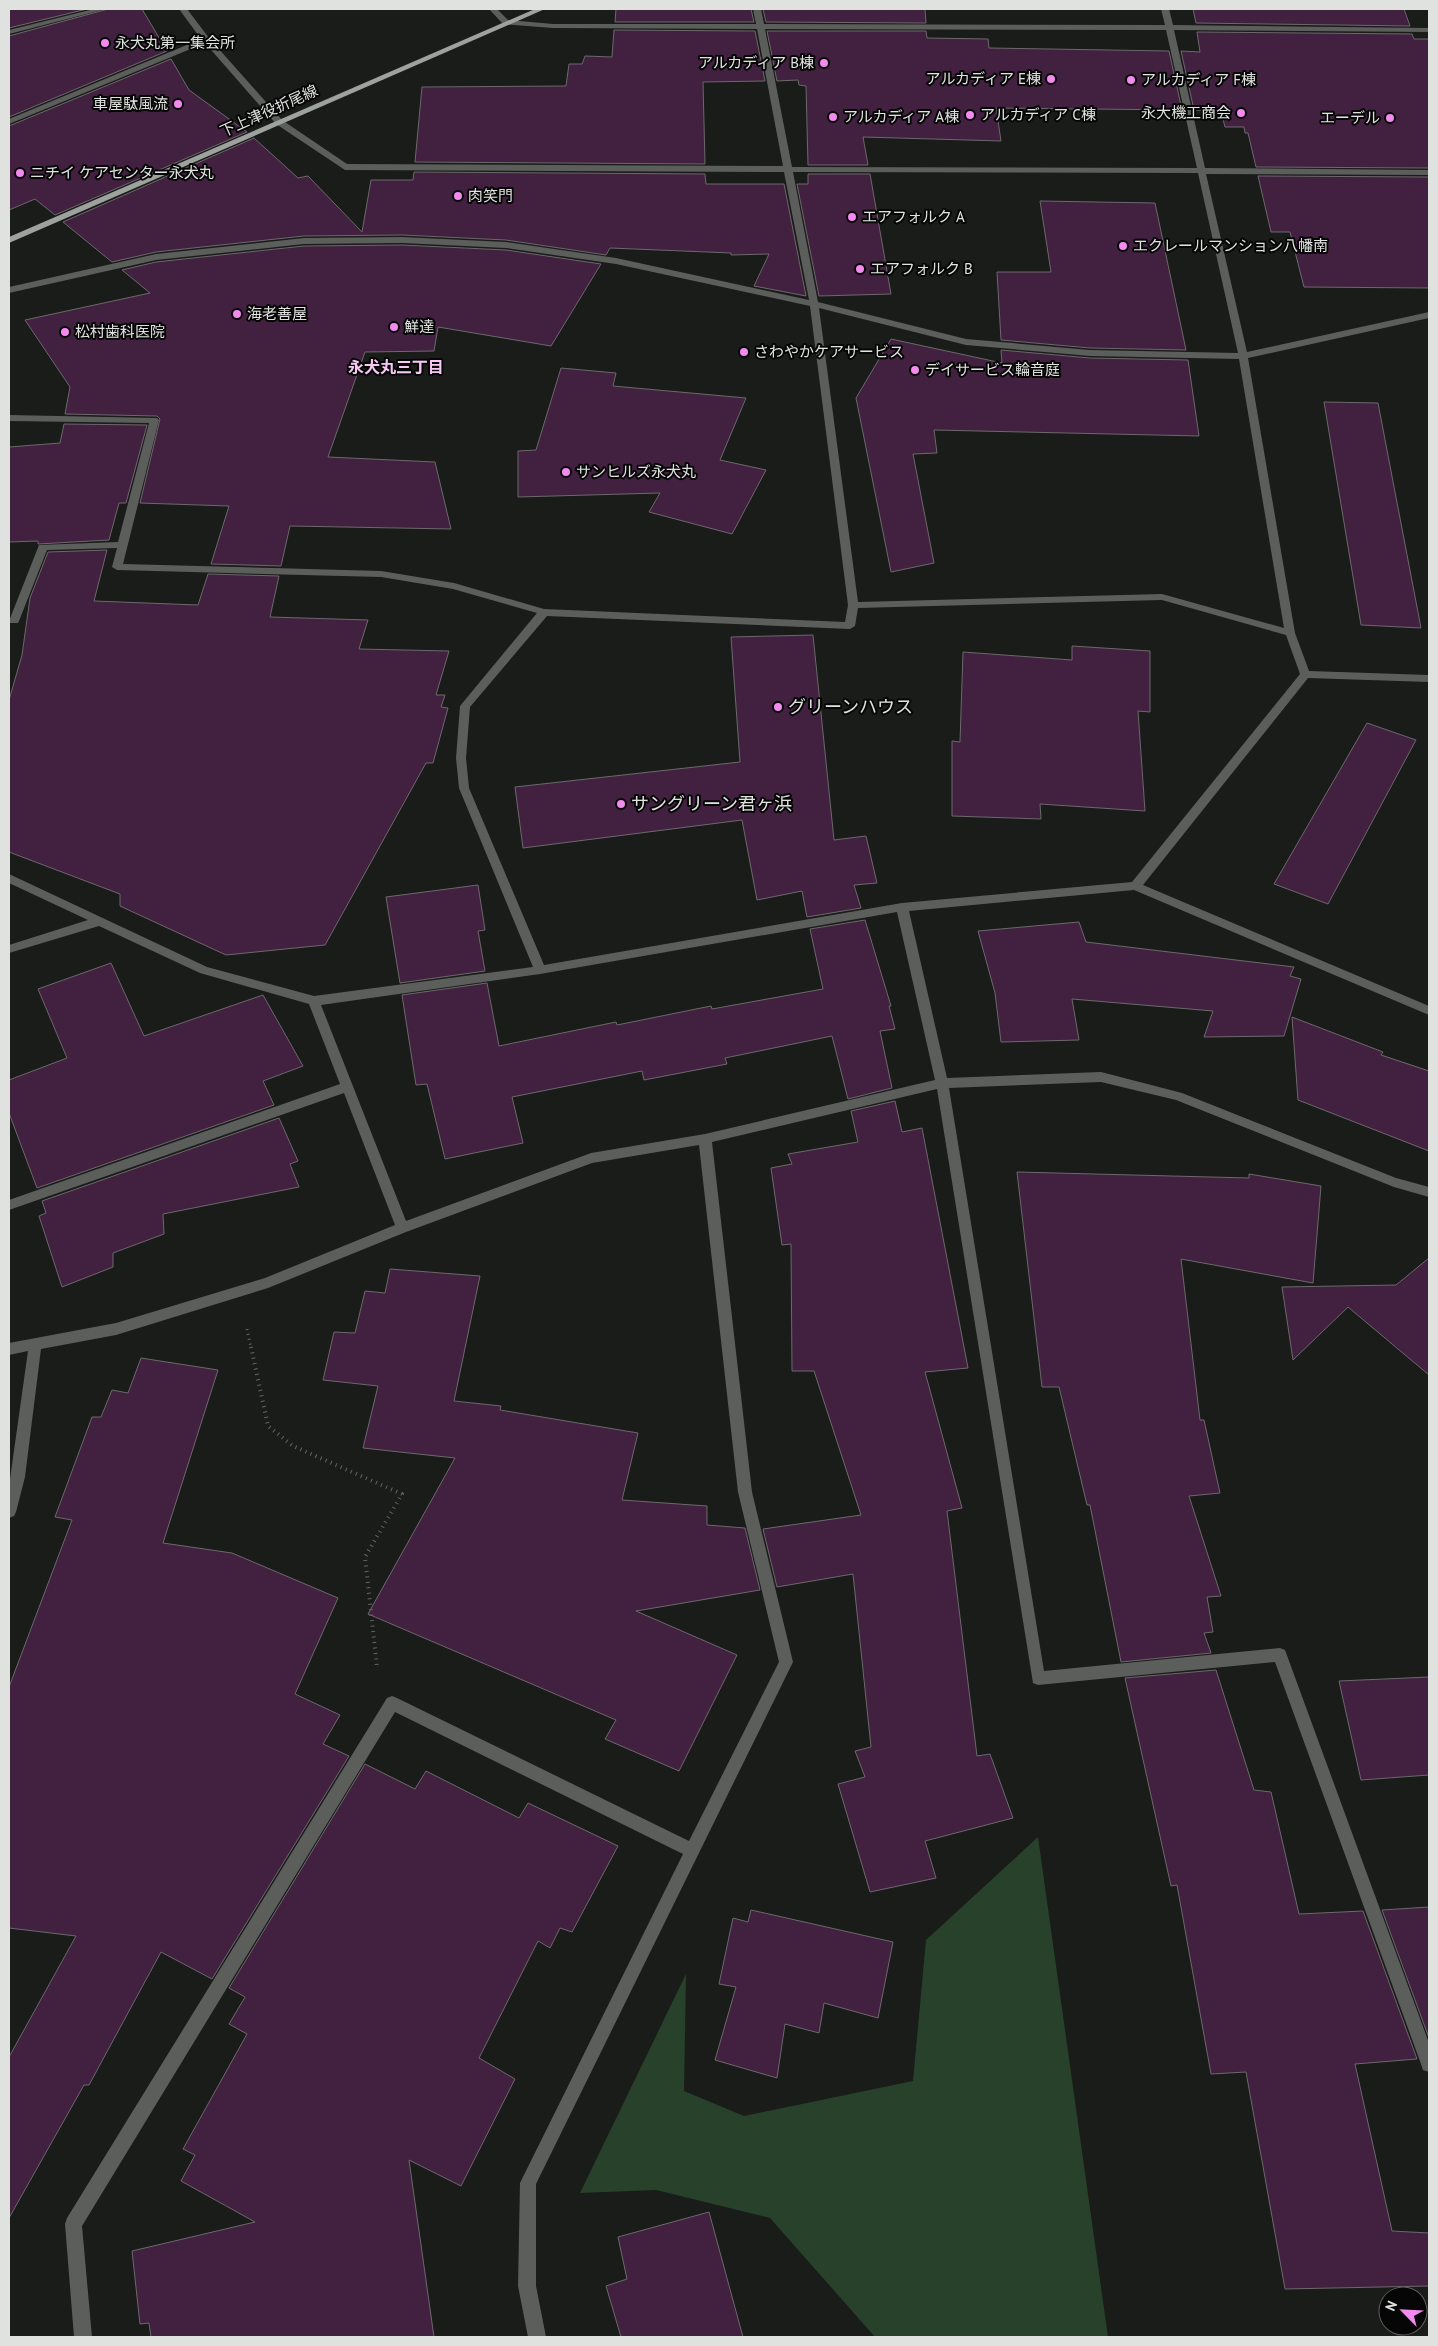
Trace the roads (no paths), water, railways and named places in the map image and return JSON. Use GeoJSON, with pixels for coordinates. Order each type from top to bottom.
{"type":"FeatureCollection","features":[{"type":"Feature","properties":{"kind":"main road","name":"下上津役折尾線"},"geometry":{"type":"LineString","coordinates":[[9,240],[506,22],[541,9]]}},
{"type":"Feature","properties":{"kind":"street"},"geometry":{"type":"LineString","coordinates":[[9,32],[102,9]]}},
{"type":"Feature","properties":{"kind":"street"},"geometry":{"type":"LineString","coordinates":[[183,9],[206,40],[279,122],[345,167],[1429,172]]}},
{"type":"Feature","properties":{"kind":"street"},"geometry":{"type":"LineString","coordinates":[[492,9],[506,22],[553,26],[1361,28],[1429,30]]}},
{"type":"Feature","properties":{"kind":"street"},"geometry":{"type":"LineString","coordinates":[[9,418],[154,420],[117,567],[381,574],[454,586],[544,612],[850,626],[853,605],[814,304],[757,9]]}},
{"type":"Feature","properties":{"kind":"street"},"geometry":{"type":"LineString","coordinates":[[1165,9],[1203,170],[1243,356],[1290,633],[1305,674]]}},
{"type":"Feature","properties":{"kind":"street"},"geometry":{"type":"LineString","coordinates":[[9,122],[206,40]]}},
{"type":"Feature","properties":{"kind":"street"},"geometry":{"type":"LineString","coordinates":[[9,290],[156,257],[304,241],[402,240],[506,245],[616,260],[814,304],[966,342],[1090,354],[1243,356],[1429,315]]}},
{"type":"Feature","properties":{"kind":"street"},"geometry":{"type":"LineString","coordinates":[[14,621],[42,547],[123,545]]}},
{"type":"Feature","properties":{"kind":"street"},"geometry":{"type":"LineString","coordinates":[[853,605],[1162,597],[1290,633]]}},
{"type":"Feature","properties":{"kind":"street"},"geometry":{"type":"LineString","coordinates":[[540,970],[464,788],[461,758],[465,706],[544,612]]}},
{"type":"Feature","properties":{"kind":"street"},"geometry":{"type":"LineString","coordinates":[[1305,674],[1429,679]]}},
{"type":"Feature","properties":{"kind":"street"},"geometry":{"type":"LineString","coordinates":[[1135,886],[1305,674]]}},
{"type":"Feature","properties":{"kind":"street"},"geometry":{"type":"LineString","coordinates":[[9,878],[204,970],[314,1001],[540,970],[902,907],[1135,886],[1429,1010]]}},
{"type":"Feature","properties":{"kind":"street"},"geometry":{"type":"LineString","coordinates":[[902,907],[942,1083],[1038,1678],[1280,1655],[1429,2064]]}},
{"type":"Feature","properties":{"kind":"street"},"geometry":{"type":"LineString","coordinates":[[9,949],[100,922]]}},
{"type":"Feature","properties":{"kind":"street"},"geometry":{"type":"LineString","coordinates":[[314,1001],[402,1228]]}},
{"type":"Feature","properties":{"kind":"street"},"geometry":{"type":"LineString","coordinates":[[9,1349],[116,1329],[268,1283],[402,1228],[591,1158],[705,1139],[942,1083],[1101,1077],[1178,1096],[1394,1182],[1429,1192]]}},
{"type":"Feature","properties":{"kind":"street"},"geometry":{"type":"LineString","coordinates":[[9,1205],[347,1087]]}},
{"type":"Feature","properties":{"kind":"street"},"geometry":{"type":"LineString","coordinates":[[537,2337],[527,2286],[528,2184],[786,1662],[745,1492],[705,1139]]}},
{"type":"Feature","properties":{"kind":"street"},"geometry":{"type":"LineString","coordinates":[[9,1512],[18,1477],[35,1344]]}},
{"type":"Feature","properties":{"kind":"street"},"geometry":{"type":"LineString","coordinates":[[83,2337],[73,2224],[392,1703],[693,1851]]}},
{"type":"Feature","properties":{"kind":"place","name":"永犬丸第一集会所"},"geometry":{"type":"Point","coordinates":[105,43]}},
{"type":"Feature","properties":{"kind":"place","name":"アルカディア B棟"},"geometry":{"type":"Point","coordinates":[824,63]}},
{"type":"Feature","properties":{"kind":"place","name":"アルカディア E棟"},"geometry":{"type":"Point","coordinates":[1051,79]}},
{"type":"Feature","properties":{"kind":"place","name":"アルカディア F棟"},"geometry":{"type":"Point","coordinates":[1131,80]}},
{"type":"Feature","properties":{"kind":"place","name":"車屋駄風流"},"geometry":{"type":"Point","coordinates":[178,104]}},
{"type":"Feature","properties":{"kind":"place","name":"永大機工商会"},"geometry":{"type":"Point","coordinates":[1241,113]}},
{"type":"Feature","properties":{"kind":"place","name":"アルカディア C棟"},"geometry":{"type":"Point","coordinates":[970,115]}},
{"type":"Feature","properties":{"kind":"place","name":"アルカディア A棟"},"geometry":{"type":"Point","coordinates":[833,117]}},
{"type":"Feature","properties":{"kind":"place","name":"エーデル"},"geometry":{"type":"Point","coordinates":[1390,118]}},
{"type":"Feature","properties":{"kind":"place","name":"ニチイ ケアセンター永犬丸"},"geometry":{"type":"Point","coordinates":[20,173]}},
{"type":"Feature","properties":{"kind":"place","name":"肉笑門"},"geometry":{"type":"Point","coordinates":[458,196]}},
{"type":"Feature","properties":{"kind":"place","name":"エアフォルク A"},"geometry":{"type":"Point","coordinates":[852,217]}},
{"type":"Feature","properties":{"kind":"place","name":"エクレールマンション八幡南"},"geometry":{"type":"Point","coordinates":[1123,246]}},
{"type":"Feature","properties":{"kind":"place","name":"エアフォルク B"},"geometry":{"type":"Point","coordinates":[860,269]}},
{"type":"Feature","properties":{"kind":"place","name":"海老善屋"},"geometry":{"type":"Point","coordinates":[237,314]}},
{"type":"Feature","properties":{"kind":"place","name":"鮮達"},"geometry":{"type":"Point","coordinates":[394,327]}},
{"type":"Feature","properties":{"kind":"place","name":"松村歯科医院"},"geometry":{"type":"Point","coordinates":[65,332]}},
{"type":"Feature","properties":{"kind":"place","name":"さわやかケアサービス"},"geometry":{"type":"Point","coordinates":[744,352]}},
{"type":"Feature","properties":{"kind":"place","name":"デイサービス輪音庭"},"geometry":{"type":"Point","coordinates":[915,370]}},
{"type":"Feature","properties":{"kind":"place","name":"サンヒルズ永犬丸"},"geometry":{"type":"Point","coordinates":[566,472]}},
{"type":"Feature","properties":{"kind":"place","name":"グリーンハウス"},"geometry":{"type":"Point","coordinates":[778,707]}},
{"type":"Feature","properties":{"kind":"place","name":"サングリーン君ヶ浜"},"geometry":{"type":"Point","coordinates":[621,804]}},
{"type":"Feature","properties":{"kind":"district","name":"永犬丸三丁目"},"geometry":{"type":"Point","coordinates":[396,367]}}]}
